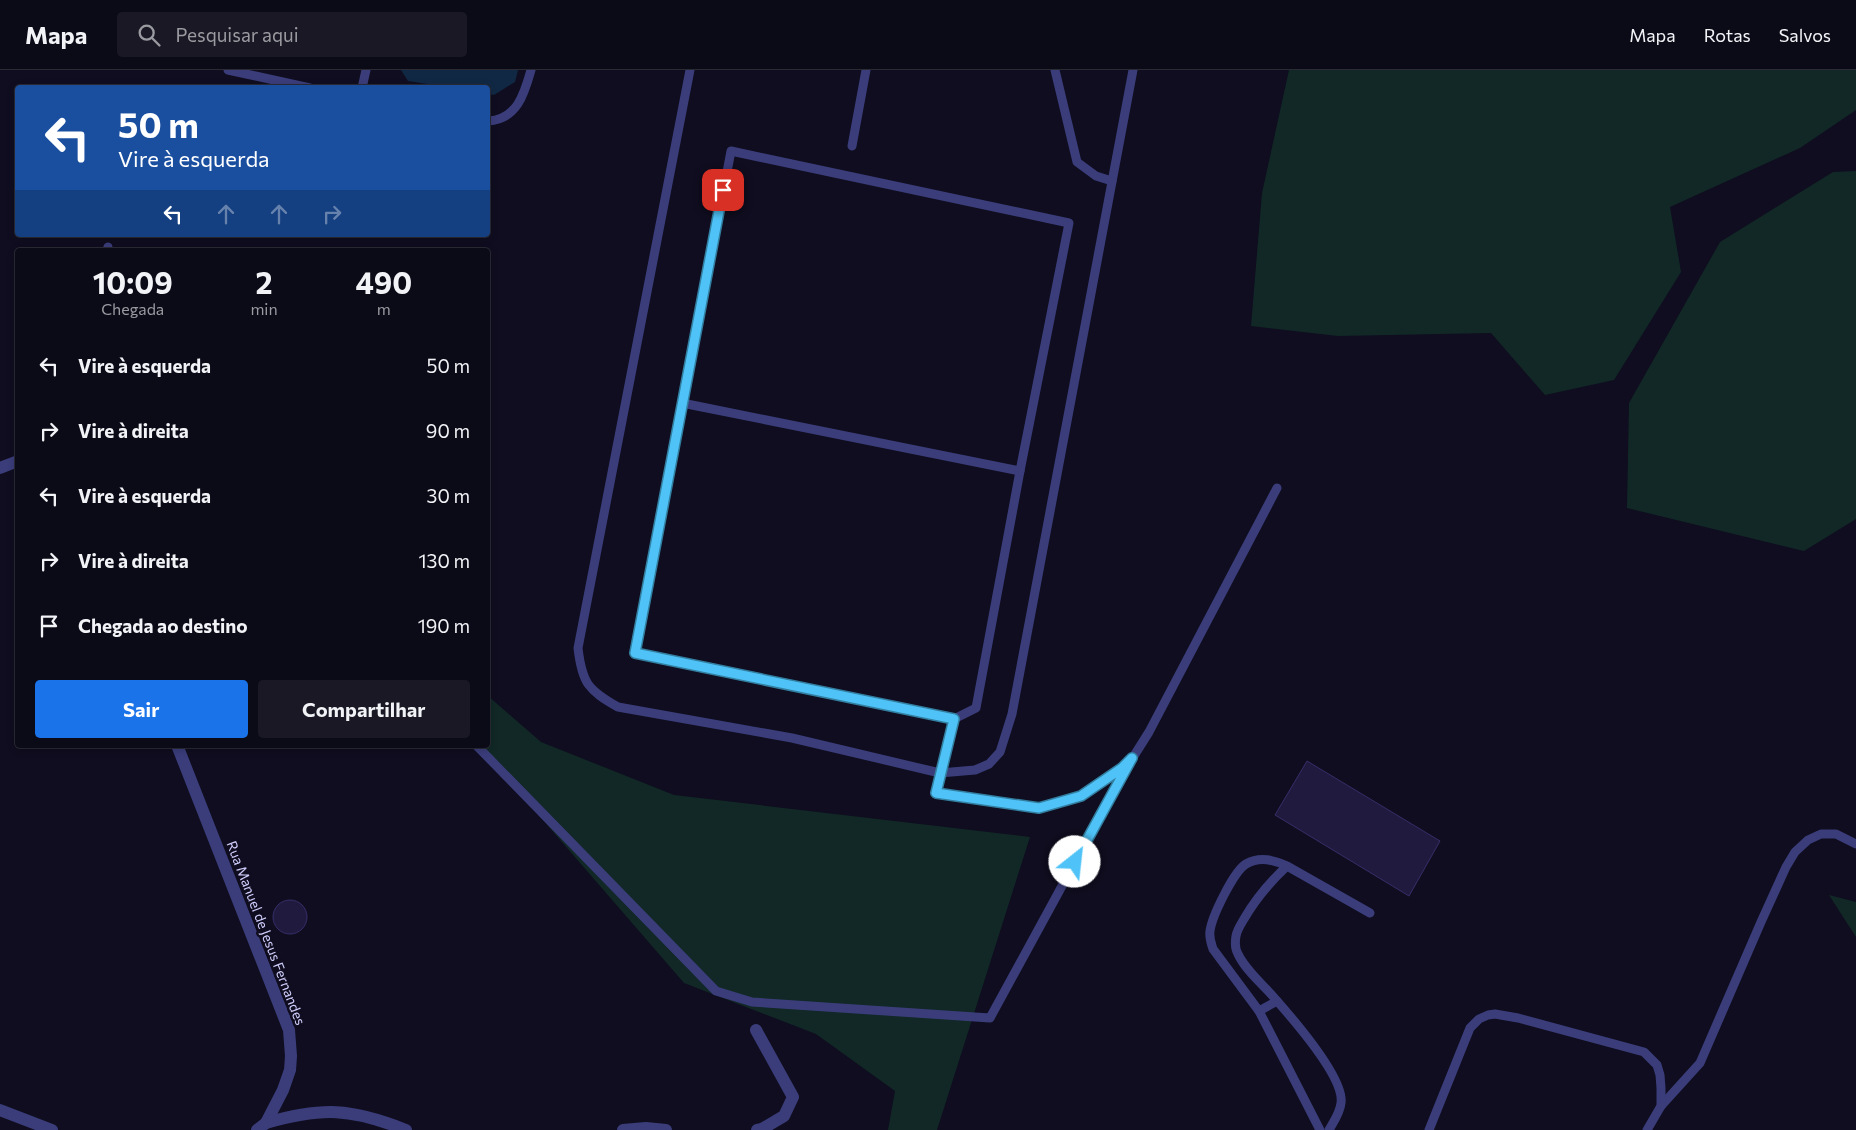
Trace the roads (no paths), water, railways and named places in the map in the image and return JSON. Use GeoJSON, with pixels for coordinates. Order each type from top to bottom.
{"type":"FeatureCollection","features":[{"type":"Feature","properties":{"kind":"street"},"geometry":{"type":"LineString","coordinates":[[0,468],[15,462]]}},
{"type":"Feature","properties":{"kind":"street","name":"Rua Manuel de Jesus Fernandes"},"geometry":{"type":"LineString","coordinates":[[178,748],[288,1030],[292,1056],[290,1070],[282,1090],[261,1126]]}},
{"type":"Feature","properties":{"kind":"street"},"geometry":{"type":"LineString","coordinates":[[756,1030],[793,1097],[784,1116],[757,1130]]}},
{"type":"Feature","properties":{"kind":"street"},"geometry":{"type":"LineString","coordinates":[[0,1110],[52,1130]]}},
{"type":"Feature","properties":{"kind":"street"},"geometry":{"type":"LineString","coordinates":[[261,1126],[297,1114],[349,1112],[406,1130]]}},
{"type":"Feature","properties":{"kind":"street"},"geometry":{"type":"LineString","coordinates":[[623,1130],[646,1128],[666,1130]]}},
{"type":"Feature","properties":{"kind":"lane"},"geometry":{"type":"LineString","coordinates":[[228,70],[296,85]]}},
{"type":"Feature","properties":{"kind":"lane"},"geometry":{"type":"LineString","coordinates":[[363,85],[366,70]]}},
{"type":"Feature","properties":{"kind":"lane"},"geometry":{"type":"LineString","coordinates":[[490,122],[510,114],[520,103],[531,70]]}},
{"type":"Feature","properties":{"kind":"lane"},"geometry":{"type":"LineString","coordinates":[[690,70],[578,648],[580,668],[586,683],[599,696],[618,707],[792,738],[940,773],[975,770],[989,764],[1000,752],[1012,714],[1133,70]]}},
{"type":"Feature","properties":{"kind":"lane"},"geometry":{"type":"LineString","coordinates":[[852,146],[866,70]]}},
{"type":"Feature","properties":{"kind":"lane"},"geometry":{"type":"LineString","coordinates":[[1054,70],[1077,162],[1096,176],[1112,181]]}},
{"type":"Feature","properties":{"kind":"lane"},"geometry":{"type":"LineString","coordinates":[[731,151],[1069,222],[976,708],[954,719],[635,653],[682,403],[731,151]]}},
{"type":"Feature","properties":{"kind":"lane"},"geometry":{"type":"LineString","coordinates":[[682,403],[1020,471]]}},
{"type":"Feature","properties":{"kind":"lane"},"geometry":{"type":"LineString","coordinates":[[479,748],[716,991],[752,1002],[990,1018],[1132,758],[1149,732],[1277,488]]}},
{"type":"Feature","properties":{"kind":"lane"},"geometry":{"type":"LineString","coordinates":[[954,719],[936,793],[1039,808],[1081,796],[1122,768],[1132,758]]}},
{"type":"Feature","properties":{"kind":"lane"},"geometry":{"type":"LineString","coordinates":[[1647,1130],[1661,1106],[1700,1063],[1761,922],[1786,867],[1795,852],[1808,840],[1821,834],[1836,834],[1856,844]]}},
{"type":"Feature","properties":{"kind":"lane"},"geometry":{"type":"LineString","coordinates":[[1320,1130],[1259,1011],[1213,950],[1210,939],[1212,921],[1237,873],[1244,865],[1252,861],[1264,859],[1275,860],[1287,866],[1370,912]]}},
{"type":"Feature","properties":{"kind":"lane"},"geometry":{"type":"LineString","coordinates":[[1287,866],[1263,890],[1236,933],[1235,946],[1237,954],[1244,964],[1277,1001],[1326,1063],[1339,1087],[1342,1102],[1329,1130]]}},
{"type":"Feature","properties":{"kind":"lane"},"geometry":{"type":"LineString","coordinates":[[1259,1011],[1277,1001]]}},
{"type":"Feature","properties":{"kind":"lane"},"geometry":{"type":"LineString","coordinates":[[1429,1130],[1470,1028],[1479,1019],[1496,1014],[1518,1018],[1644,1052],[1652,1059],[1660,1075],[1661,1106]]}},
{"type":"Feature","properties":{"kind":"water"},"geometry":{"type":"Polygon","coordinates":[[[401,70],[518,70],[515,82],[494,95],[490,94],[490,85],[434,85],[408,81],[401,70]]]}}]}
